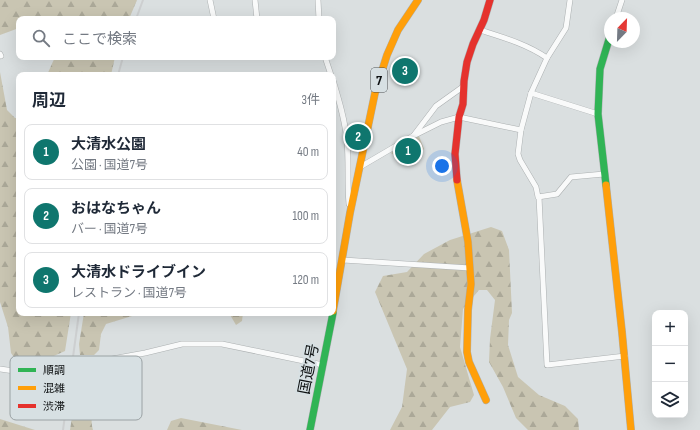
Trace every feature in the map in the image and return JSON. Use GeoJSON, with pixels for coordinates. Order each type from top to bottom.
{"type":"FeatureCollection","features":[{"type":"Feature","properties":{"kind":"main road","name":"国道7号"},"geometry":{"type":"LineString","coordinates":[[336,295],[350,213],[375,92],[387,55],[398,30],[418,0]]}},
{"type":"Feature","properties":{"kind":"main road"},"geometry":{"type":"LineString","coordinates":[[486,400],[469,362],[467,352],[470,268],[468,242],[456,175],[455,154],[459,117],[463,104],[467,62],[490,0]]}},
{"type":"Feature","properties":{"kind":"main road"},"geometry":{"type":"LineString","coordinates":[[606,48],[600,69],[598,114],[625,356],[631,430]]}},
{"type":"Feature","properties":{"kind":"main road","name":"国道7号"},"geometry":{"type":"LineString","coordinates":[[310,430],[332,316]]}},
{"type":"Feature","properties":{"kind":"street"},"geometry":{"type":"LineString","coordinates":[[210,0],[213,16]]}},
{"type":"Feature","properties":{"kind":"street"},"geometry":{"type":"LineString","coordinates":[[256,0],[257,16]]}},
{"type":"Feature","properties":{"kind":"street"},"geometry":{"type":"LineString","coordinates":[[318,0],[319,16]]}},
{"type":"Feature","properties":{"kind":"street"},"geometry":{"type":"LineString","coordinates":[[570,0],[566,28],[547,58],[531,93],[521,130],[518,154],[536,187],[538,197],[547,365],[625,356]]}},
{"type":"Feature","properties":{"kind":"street"},"geometry":{"type":"LineString","coordinates":[[618,12],[622,0]]}},
{"type":"Feature","properties":{"kind":"street"},"geometry":{"type":"LineString","coordinates":[[480,30],[500,36],[538,52],[547,58]]}},
{"type":"Feature","properties":{"kind":"street"},"geometry":{"type":"LineString","coordinates":[[326,60],[330,72]]}},
{"type":"Feature","properties":{"kind":"street"},"geometry":{"type":"LineString","coordinates":[[413,136],[436,106],[464,86]]}},
{"type":"Feature","properties":{"kind":"street"},"geometry":{"type":"LineString","coordinates":[[336,90],[341,106],[347,140],[350,213]]}},
{"type":"Feature","properties":{"kind":"street"},"geometry":{"type":"LineString","coordinates":[[531,93],[598,114]]}},
{"type":"Feature","properties":{"kind":"street"},"geometry":{"type":"LineString","coordinates":[[359,167],[413,136],[441,122],[459,117],[521,130]]}},
{"type":"Feature","properties":{"kind":"street"},"geometry":{"type":"LineString","coordinates":[[538,197],[557,194],[570,177],[604,174]]}},
{"type":"Feature","properties":{"kind":"street"},"geometry":{"type":"LineString","coordinates":[[342,260],[470,268]]}},
{"type":"Feature","properties":{"kind":"street"},"geometry":{"type":"LineString","coordinates":[[129,356],[182,344],[222,344],[323,365]]}},
{"type":"Feature","properties":{"kind":"street"},"geometry":{"type":"LineString","coordinates":[[0,369],[10,370]]}},
{"type":"Feature","properties":{"kind":"green space"},"geometry":{"type":"Polygon","coordinates":[[[0,0],[137,0],[130,16],[16,16],[16,29],[0,35],[0,0]]]}},
{"type":"Feature","properties":{"kind":"green space"},"geometry":{"type":"Polygon","coordinates":[[[54,60],[114,60],[112,72],[48,72],[54,60]]]}},
{"type":"Feature","properties":{"kind":"green space"},"geometry":{"type":"Polygon","coordinates":[[[0,72],[7,110],[16,118],[16,316],[71,316],[65,351],[54,356],[13,356],[11,353],[8,327],[0,302],[0,72]]]}},
{"type":"Feature","properties":{"kind":"green space"},"geometry":{"type":"Polygon","coordinates":[[[419,136],[424,149],[406,164],[391,153],[419,136]]]}},
{"type":"Feature","properties":{"kind":"green space"},"geometry":{"type":"Polygon","coordinates":[[[491,227],[502,231],[509,250],[512,313],[509,320],[508,345],[518,377],[539,395],[565,406],[578,419],[579,430],[528,430],[516,418],[503,387],[489,362],[490,339],[495,300],[487,290],[479,290],[463,309],[460,347],[474,395],[470,402],[450,407],[432,430],[390,430],[402,407],[407,369],[375,292],[383,276],[407,272],[424,254],[450,240],[491,227]]]}},
{"type":"Feature","properties":{"kind":"green space"},"geometry":{"type":"Polygon","coordinates":[[[84,316],[132,316],[106,324],[101,334],[99,350],[94,355],[80,355],[79,344],[84,316]]]}},
{"type":"Feature","properties":{"kind":"green space"},"geometry":{"type":"Polygon","coordinates":[[[231,316],[243,316],[242,321],[236,325],[231,316]]]}},
{"type":"Feature","properties":{"kind":"green space"},"geometry":{"type":"Polygon","coordinates":[[[181,418],[242,430],[167,430],[171,421],[181,418]]]}},
{"type":"Feature","properties":{"kind":"green space"},"geometry":{"type":"Polygon","coordinates":[[[0,419],[35,430],[0,430],[0,419]]]}},
{"type":"Feature","properties":{"kind":"green space"},"geometry":{"type":"Polygon","coordinates":[[[72,420],[92,420],[93,430],[70,430],[72,420]]]}},
{"type":"Feature","properties":{"kind":"railway"},"geometry":{"type":"LineString","coordinates":[[137,16],[143,0]]}},
{"type":"Feature","properties":{"kind":"railway"},"geometry":{"type":"LineString","coordinates":[[119,72],[122,60]]}},
{"type":"Feature","properties":{"kind":"railway"},"geometry":{"type":"LineString","coordinates":[[73,356],[79,316]]}},
{"type":"Feature","properties":{"kind":"railway"},"geometry":{"type":"LineString","coordinates":[[63,430],[64,420]]}},
{"type":"Feature","properties":{"kind":"traffic: fast"},"geometry":{"type":"LineString","coordinates":[[606,48],[600,69],[598,114],[606,185]]}},
{"type":"Feature","properties":{"kind":"traffic: fast"},"geometry":{"type":"LineString","coordinates":[[310,430],[332,316]]}},
{"type":"Feature","properties":{"kind":"traffic: slow"},"geometry":{"type":"LineString","coordinates":[[336,294],[350,213],[375,93],[387,55],[398,30],[418,0]]}},
{"type":"Feature","properties":{"kind":"traffic: slow"},"geometry":{"type":"LineString","coordinates":[[457,180],[468,242],[471,284],[468,310],[467,352],[469,362],[486,400]]}},
{"type":"Feature","properties":{"kind":"traffic: slow"},"geometry":{"type":"LineString","coordinates":[[606,185],[631,430]]}},
{"type":"Feature","properties":{"kind":"traffic: jam"},"geometry":{"type":"LineString","coordinates":[[457,180],[455,154],[459,117],[463,104],[467,62],[484,20],[490,0]]}},
{"type":"Feature","properties":{"kind":"place","name":"大清水ドライブイン"},"geometry":{"type":"Point","coordinates":[405,71]}},
{"type":"Feature","properties":{"kind":"place","name":"おはなちゃん"},"geometry":{"type":"Point","coordinates":[358,137]}},
{"type":"Feature","properties":{"kind":"place","name":"大清水公園"},"geometry":{"type":"Point","coordinates":[408,151]}}]}
